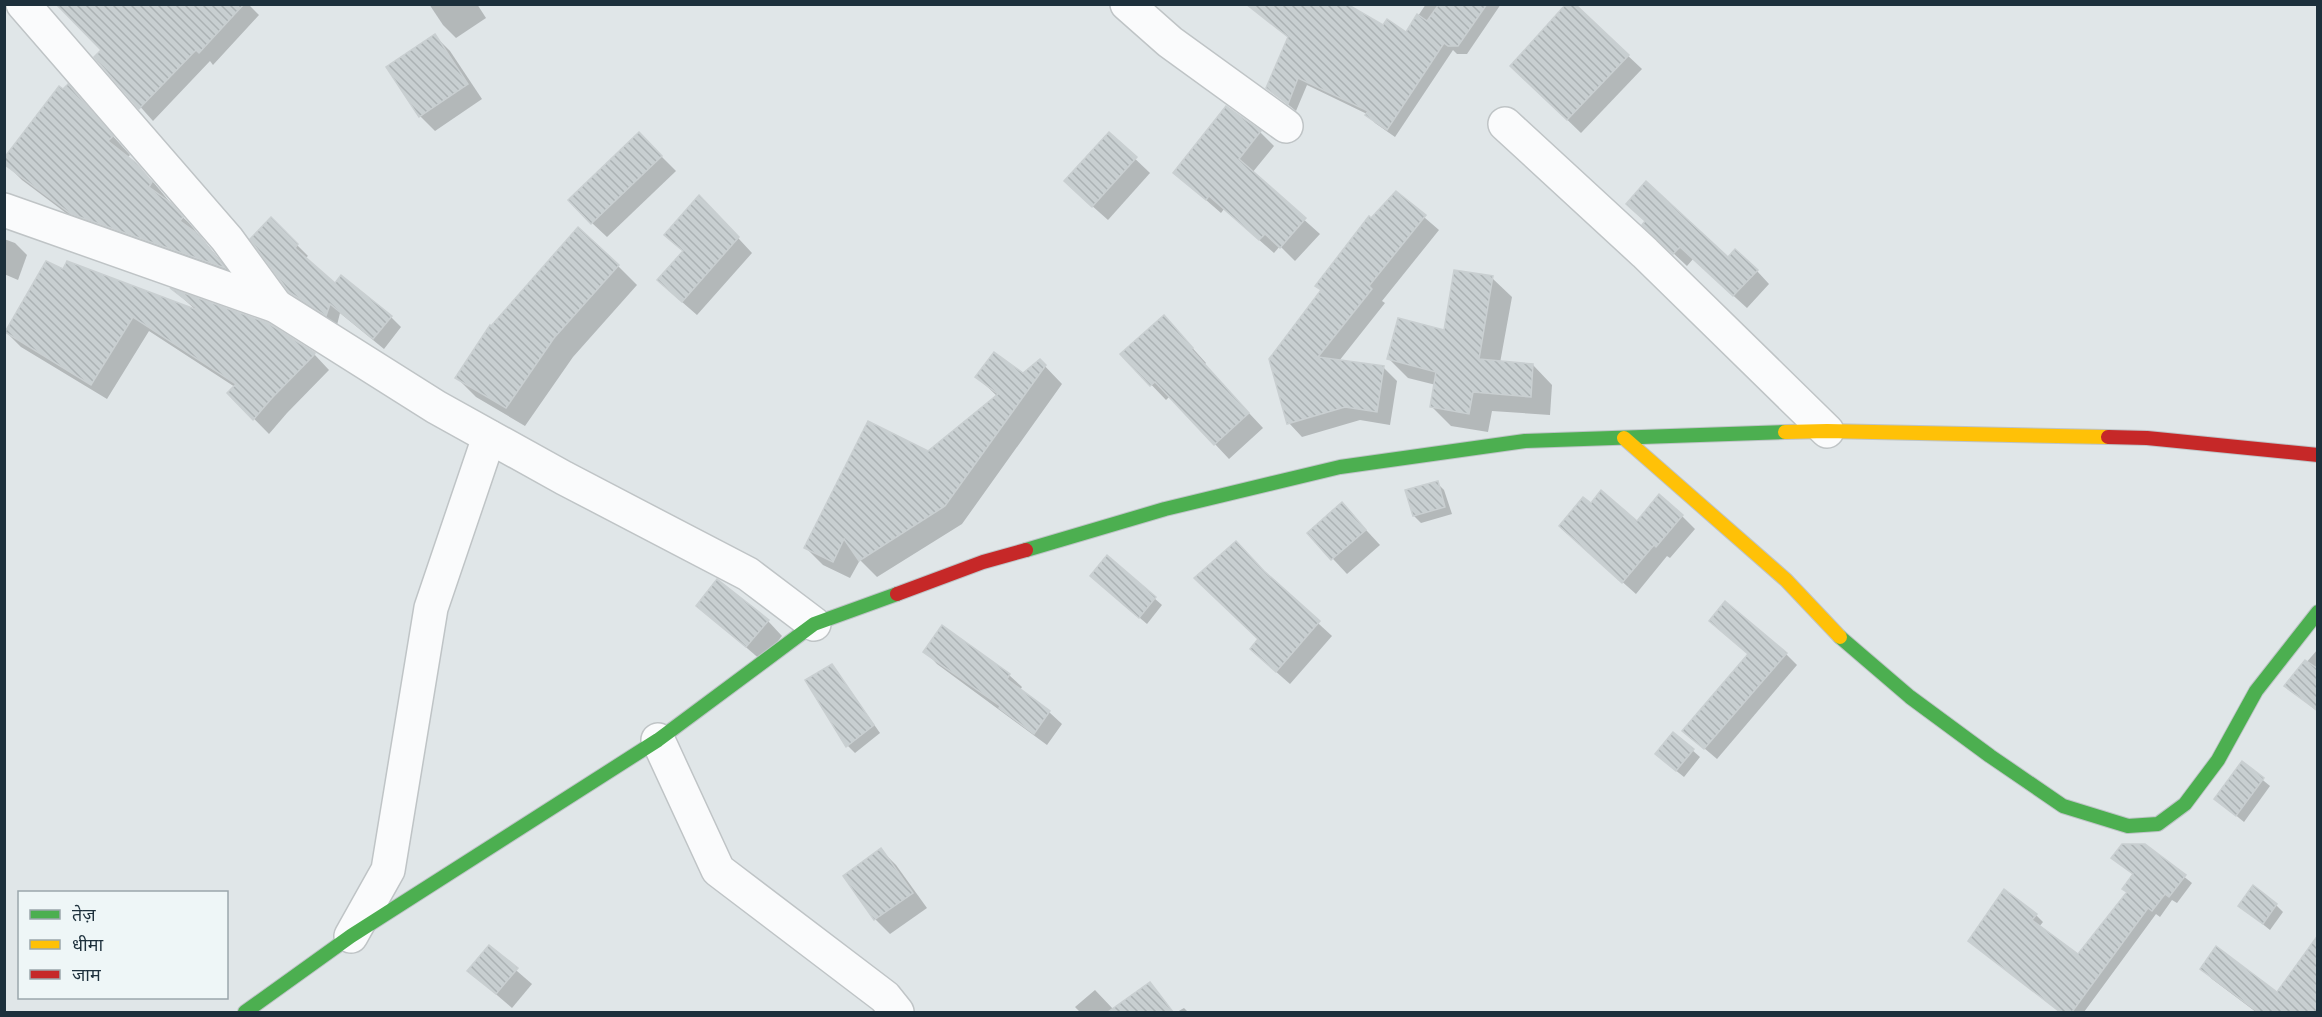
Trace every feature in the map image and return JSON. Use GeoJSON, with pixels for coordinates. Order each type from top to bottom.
{"type":"FeatureCollection","features":[{"type":"Feature","properties":{"kind":"street"},"geometry":{"type":"LineString","coordinates":[[23,4],[227,239],[276,306]]}},
{"type":"Feature","properties":{"kind":"street"},"geometry":{"type":"LineString","coordinates":[[1127,4],[1170,42],[1287,126]]}},
{"type":"Feature","properties":{"kind":"street"},"geometry":{"type":"LineString","coordinates":[[1505,124],[1645,253],[1827,431]]}},
{"type":"Feature","properties":{"kind":"street"},"geometry":{"type":"LineString","coordinates":[[4,210],[276,306],[436,407],[564,478],[748,574],[814,624]]}},
{"type":"Feature","properties":{"kind":"street"},"geometry":{"type":"LineString","coordinates":[[245,1012],[351,936],[658,741],[814,624],[983,562],[1165,509],[1340,467],[1525,441],[1827,431],[2147,438],[2318,455]]}},
{"type":"Feature","properties":{"kind":"street"},"geometry":{"type":"LineString","coordinates":[[351,936],[388,870],[431,608],[489,436]]}},
{"type":"Feature","properties":{"kind":"street"},"geometry":{"type":"LineString","coordinates":[[1624,438],[1786,580],[1838,635],[1910,697],[2063,806],[2128,826],[2158,824],[2185,804],[2218,760],[2256,691],[2318,612]]}},
{"type":"Feature","properties":{"kind":"street"},"geometry":{"type":"LineString","coordinates":[[658,741],[718,870],[885,998],[897,1012]]}},
{"type":"Feature","properties":{"kind":"building"},"geometry":{"type":"Polygon","coordinates":[[[56,4],[244,4],[199,53],[196,50],[139,109],[94,57],[101,50],[56,4]]]}},
{"type":"Feature","properties":{"kind":"building"},"geometry":{"type":"Polygon","coordinates":[[[1246,4],[1347,4],[1383,25],[1387,19],[1406,32],[1417,14],[1427,21],[1439,4],[1487,4],[1458,46],[1448,46],[1444,43],[1387,130],[1365,115],[1368,111],[1298,78],[1288,104],[1266,88],[1288,37],[1246,4]]]}},
{"type":"Feature","properties":{"kind":"building"},"geometry":{"type":"Polygon","coordinates":[[[1566,4],[1575,4],[1629,55],[1567,120],[1510,66],[1566,4]]]}},
{"type":"Feature","properties":{"kind":"building"},"geometry":{"type":"Polygon","coordinates":[[[435,34],[468,84],[419,117],[386,67],[435,34]]]}},
{"type":"Feature","properties":{"kind":"building"},"geometry":{"type":"Polygon","coordinates":[[[68,84],[113,136],[108,141],[136,163],[152,182],[149,187],[171,203],[183,217],[180,221],[198,234],[225,268],[71,214],[4,164],[4,158],[59,86],[63,89],[68,84]]]}},
{"type":"Feature","properties":{"kind":"building"},"geometry":{"type":"Polygon","coordinates":[[[1226,106],[1261,131],[1239,159],[1306,218],[1280,248],[1265,234],[1259,240],[1209,196],[1206,200],[1173,173],[1226,106]]]}},
{"type":"Feature","properties":{"kind":"building"},"geometry":{"type":"Polygon","coordinates":[[[639,132],[662,156],[591,224],[568,200],[639,132]]]}},
{"type":"Feature","properties":{"kind":"building"},"geometry":{"type":"Polygon","coordinates":[[[1109,132],[1137,157],[1092,207],[1064,181],[1109,132]]]}},
{"type":"Feature","properties":{"kind":"building"},"geometry":{"type":"Polygon","coordinates":[[[1646,181],[1728,257],[1735,249],[1758,270],[1733,296],[1680,247],[1673,254],[1642,225],[1645,221],[1626,204],[1646,181]]]}},
{"type":"Feature","properties":{"kind":"building"},"geometry":{"type":"Polygon","coordinates":[[[1396,191],[1426,215],[1369,286],[1372,289],[1318,357],[1384,366],[1377,412],[1345,407],[1287,424],[1269,359],[1321,290],[1315,286],[1369,216],[1371,218],[1396,191]]]}},
{"type":"Feature","properties":{"kind":"building"},"geometry":{"type":"Polygon","coordinates":[[[699,195],[739,237],[682,302],[657,280],[683,251],[664,235],[699,195]]]}},
{"type":"Feature","properties":{"kind":"building"},"geometry":{"type":"Polygon","coordinates":[[[271,217],[298,244],[295,248],[335,283],[341,275],[392,316],[373,339],[330,304],[326,316],[289,292],[250,239],[271,217]]]}},
{"type":"Feature","properties":{"kind":"building"},"geometry":{"type":"Polygon","coordinates":[[[578,227],[619,265],[554,338],[506,408],[455,378],[490,325],[578,227]]]}},
{"type":"Feature","properties":{"kind":"building"},"geometry":{"type":"Polygon","coordinates":[[[46,261],[63,269],[67,261],[200,311],[170,288],[268,323],[315,353],[253,420],[227,393],[236,384],[133,317],[91,385],[5,332],[46,261]]]}},
{"type":"Feature","properties":{"kind":"building"},"geometry":{"type":"Polygon","coordinates":[[[1454,270],[1493,276],[1479,359],[1533,364],[1531,397],[1473,392],[1469,414],[1430,407],[1436,372],[1387,359],[1398,318],[1444,330],[1454,270]]]}},
{"type":"Feature","properties":{"kind":"building"},"geometry":{"type":"Polygon","coordinates":[[[1164,315],[1193,348],[1191,349],[1249,413],[1214,445],[1155,382],[1150,386],[1120,354],[1164,315]]]}},
{"type":"Feature","properties":{"kind":"building"},"geometry":{"type":"Polygon","coordinates":[[[994,352],[1023,373],[1040,359],[1046,365],[945,506],[859,561],[844,539],[833,562],[804,548],[868,421],[928,451],[998,394],[975,377],[994,352]]]}},
{"type":"Feature","properties":{"kind":"building"},"geometry":{"type":"Polygon","coordinates":[[[1438,481],[1445,507],[1413,516],[1405,490],[1438,481]]]}},
{"type":"Feature","properties":{"kind":"building"},"geometry":{"type":"Polygon","coordinates":[[[1601,490],[1637,521],[1659,494],[1683,515],[1622,583],[1559,526],[1583,497],[1591,503],[1601,490]]]}},
{"type":"Feature","properties":{"kind":"building"},"geometry":{"type":"Polygon","coordinates":[[[1342,502],[1366,530],[1331,560],[1307,533],[1342,502]]]}},
{"type":"Feature","properties":{"kind":"building"},"geometry":{"type":"Polygon","coordinates":[[[1236,541],[1264,571],[1320,621],[1276,672],[1250,649],[1258,639],[1194,578],[1236,541]]]}},
{"type":"Feature","properties":{"kind":"building"},"geometry":{"type":"Polygon","coordinates":[[[1107,555],[1156,597],[1139,618],[1090,576],[1107,555]]]}},
{"type":"Feature","properties":{"kind":"building"},"geometry":{"type":"Polygon","coordinates":[[[717,579],[769,620],[746,647],[696,606],[717,579]]]}},
{"type":"Feature","properties":{"kind":"building"},"geometry":{"type":"Polygon","coordinates":[[[1725,601],[1787,653],[1704,749],[1682,731],[1748,654],[1709,621],[1725,601]]]}},
{"type":"Feature","properties":{"kind":"building"},"geometry":{"type":"Polygon","coordinates":[[[942,625],[1010,674],[1007,679],[1050,711],[1034,734],[999,708],[1000,706],[923,652],[942,625]]]}},
{"type":"Feature","properties":{"kind":"building"},"geometry":{"type":"Polygon","coordinates":[[[2305,660],[2318,669],[2318,711],[2284,686],[2305,660]]]}},
{"type":"Feature","properties":{"kind":"building"},"geometry":{"type":"Polygon","coordinates":[[[832,664],[874,725],[846,747],[805,680],[832,664]]]}},
{"type":"Feature","properties":{"kind":"building"},"geometry":{"type":"Polygon","coordinates":[[[1673,732],[1694,749],[1676,771],[1655,754],[1673,732]]]}},
{"type":"Feature","properties":{"kind":"building"},"geometry":{"type":"Polygon","coordinates":[[[2242,761],[2264,778],[2236,816],[2214,799],[2242,761]]]}},
{"type":"Feature","properties":{"kind":"building"},"geometry":{"type":"Polygon","coordinates":[[[2122,844],[2145,844],[2186,875],[2169,897],[2165,894],[2152,911],[2148,908],[2072,1012],[2060,1012],[1968,941],[2004,889],[2037,914],[2032,920],[2078,954],[2127,892],[2122,889],[2133,874],[2111,858],[2122,844]]]}},
{"type":"Feature","properties":{"kind":"building"},"geometry":{"type":"Polygon","coordinates":[[[881,848],[913,893],[874,920],[843,876],[881,848]]]}},
{"type":"Feature","properties":{"kind":"building"},"geometry":{"type":"Polygon","coordinates":[[[2253,885],[2277,904],[2263,924],[2238,906],[2253,885]]]}},
{"type":"Feature","properties":{"kind":"building"},"geometry":{"type":"Polygon","coordinates":[[[2318,935],[2318,1012],[2258,1012],[2200,969],[2216,946],[2277,992],[2318,935]]]}},
{"type":"Feature","properties":{"kind":"building"},"geometry":{"type":"Polygon","coordinates":[[[489,945],[518,968],[496,994],[467,971],[489,945]]]}},
{"type":"Feature","properties":{"kind":"building"},"geometry":{"type":"Polygon","coordinates":[[[1150,982],[1173,1012],[1108,1012],[1150,982]]]}},
{"type":"Feature","properties":{"kind":"traffic: fast"},"geometry":{"type":"LineString","coordinates":[[1026,550],[1165,509],[1340,467],[1525,441],[1785,432]]}},
{"type":"Feature","properties":{"kind":"traffic: fast"},"geometry":{"type":"LineString","coordinates":[[245,1012],[351,936],[658,740],[814,624],[897,594]]}},
{"type":"Feature","properties":{"kind":"traffic: fast"},"geometry":{"type":"LineString","coordinates":[[1840,637],[1910,697],[2063,806],[2128,826],[2158,824],[2185,804],[2218,760],[2256,691],[2318,612]]}},
{"type":"Feature","properties":{"kind":"traffic: slow"},"geometry":{"type":"LineString","coordinates":[[1785,432],[2108,437]]}},
{"type":"Feature","properties":{"kind":"traffic: slow"},"geometry":{"type":"LineString","coordinates":[[1624,438],[1786,580],[1840,637]]}},
{"type":"Feature","properties":{"kind":"traffic: jam"},"geometry":{"type":"LineString","coordinates":[[2108,437],[2147,438],[2318,455]]}},
{"type":"Feature","properties":{"kind":"traffic: jam"},"geometry":{"type":"LineString","coordinates":[[897,594],[983,562],[1026,550]]}}]}
